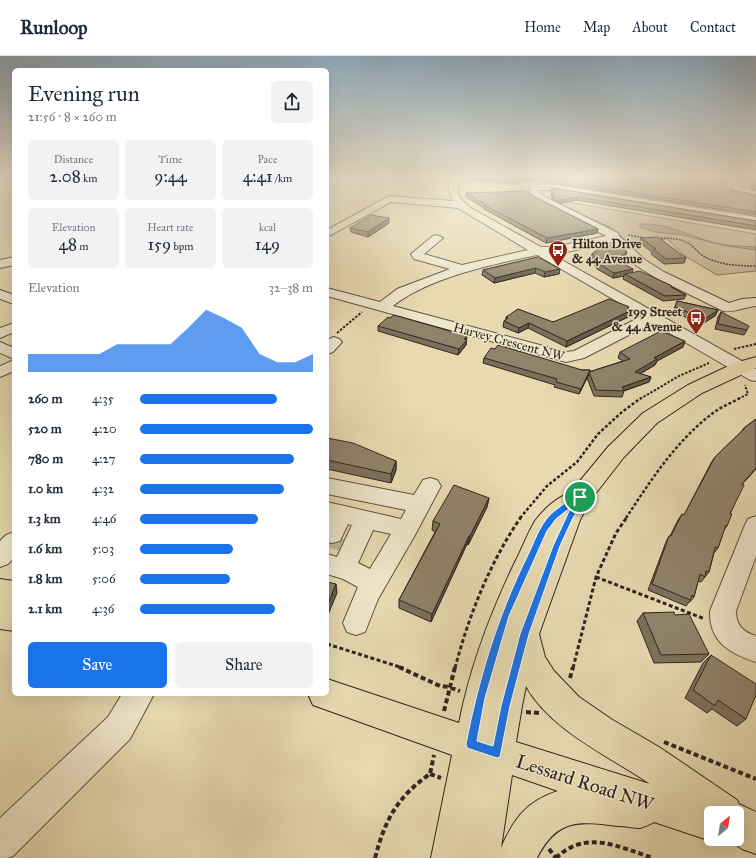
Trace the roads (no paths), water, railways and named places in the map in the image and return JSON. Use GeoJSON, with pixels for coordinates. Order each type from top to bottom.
{"type":"FeatureCollection","features":[{"type":"Feature","properties":{"kind":"main road"},"geometry":{"type":"LineString","coordinates":[[451,858],[484,749],[505,706],[524,634],[556,546],[580,497],[616,452],[650,418],[690,392],[746,369]]}},
{"type":"Feature","properties":{"kind":"main road"},"geometry":{"type":"LineString","coordinates":[[480,858],[484,749],[480,698],[492,652],[518,585],[544,529],[553,517],[580,497]]}},
{"type":"Feature","properties":{"kind":"main road"},"geometry":{"type":"LineString","coordinates":[[0,591],[12,593]]}},
{"type":"Feature","properties":{"kind":"main road"},"geometry":{"type":"LineString","coordinates":[[0,616],[12,618]]}},
{"type":"Feature","properties":{"kind":"main road"},"geometry":{"type":"LineString","coordinates":[[524,634],[527,650],[534,669],[555,697],[589,724],[646,760],[714,806]]}},
{"type":"Feature","properties":{"kind":"main road","name":"Lessard Road NW"},"geometry":{"type":"LineString","coordinates":[[329,696],[484,749],[704,820]]}},
{"type":"Feature","properties":{"kind":"main road"},"geometry":{"type":"LineString","coordinates":[[517,858],[533,830],[544,817],[563,808],[578,805],[671,810]]}},
{"type":"Feature","properties":{"kind":"main road"},"geometry":{"type":"LineString","coordinates":[[744,827],[756,835]]}},
{"type":"Feature","properties":{"kind":"main road"},"geometry":{"type":"LineString","coordinates":[[744,832],[756,835]]}},
{"type":"Feature","properties":{"kind":"street"},"geometry":{"type":"LineString","coordinates":[[329,233],[364,212]]}},
{"type":"Feature","properties":{"kind":"street"},"geometry":{"type":"LineString","coordinates":[[471,212],[652,317],[746,369]]}},
{"type":"Feature","properties":{"kind":"street"},"geometry":{"type":"LineString","coordinates":[[569,212],[611,233],[642,263],[678,285],[728,308],[742,303],[756,302]]}},
{"type":"Feature","properties":{"kind":"street"},"geometry":{"type":"LineString","coordinates":[[709,212],[756,220]]}},
{"type":"Feature","properties":{"kind":"street"},"geometry":{"type":"LineString","coordinates":[[377,305],[411,288],[462,269],[609,239],[611,233]]}},
{"type":"Feature","properties":{"kind":"street"},"geometry":{"type":"LineString","coordinates":[[437,238],[417,254],[418,256],[462,269]]}},
{"type":"Feature","properties":{"kind":"street","name":"Harvey Crescent NW"},"geometry":{"type":"LineString","coordinates":[[329,293],[560,355],[573,357],[652,317]]}},
{"type":"Feature","properties":{"kind":"street"},"geometry":{"type":"LineString","coordinates":[[0,294],[12,299]]}},
{"type":"Feature","properties":{"kind":"street"},"geometry":{"type":"LineString","coordinates":[[0,333],[12,328]]}},
{"type":"Feature","properties":{"kind":"street"},"geometry":{"type":"LineString","coordinates":[[0,347],[12,353]]}},
{"type":"Feature","properties":{"kind":"street"},"geometry":{"type":"LineString","coordinates":[[0,372],[12,366]]}},
{"type":"Feature","properties":{"kind":"street"},"geometry":{"type":"LineString","coordinates":[[329,486],[425,496],[367,595],[356,623]]}},
{"type":"Feature","properties":{"kind":"street"},"geometry":{"type":"LineString","coordinates":[[332,534],[334,512],[407,528]]}},
{"type":"Feature","properties":{"kind":"street"},"geometry":{"type":"LineString","coordinates":[[366,520],[335,567],[374,583]]}},
{"type":"Feature","properties":{"kind":"street"},"geometry":{"type":"LineString","coordinates":[[756,525],[723,611],[724,626],[740,643],[756,649]]}},
{"type":"Feature","properties":{"kind":"street"},"geometry":{"type":"LineString","coordinates":[[0,557],[12,544]]}},
{"type":"Feature","properties":{"kind":"street"},"geometry":{"type":"LineString","coordinates":[[0,843],[119,728],[138,696]]}},
{"type":"Feature","properties":{"kind":"tunnel"},"geometry":{"type":"LineString","coordinates":[[329,541],[332,534]]}},
{"type":"Feature","properties":{"kind":"place","name":"Hilton Drive & 44 Avenue"},"geometry":{"type":"Point","coordinates":[558,267]}},
{"type":"Feature","properties":{"kind":"place","name":"199 Street & 44 Avenue"},"geometry":{"type":"Point","coordinates":[696,335]}}]}
